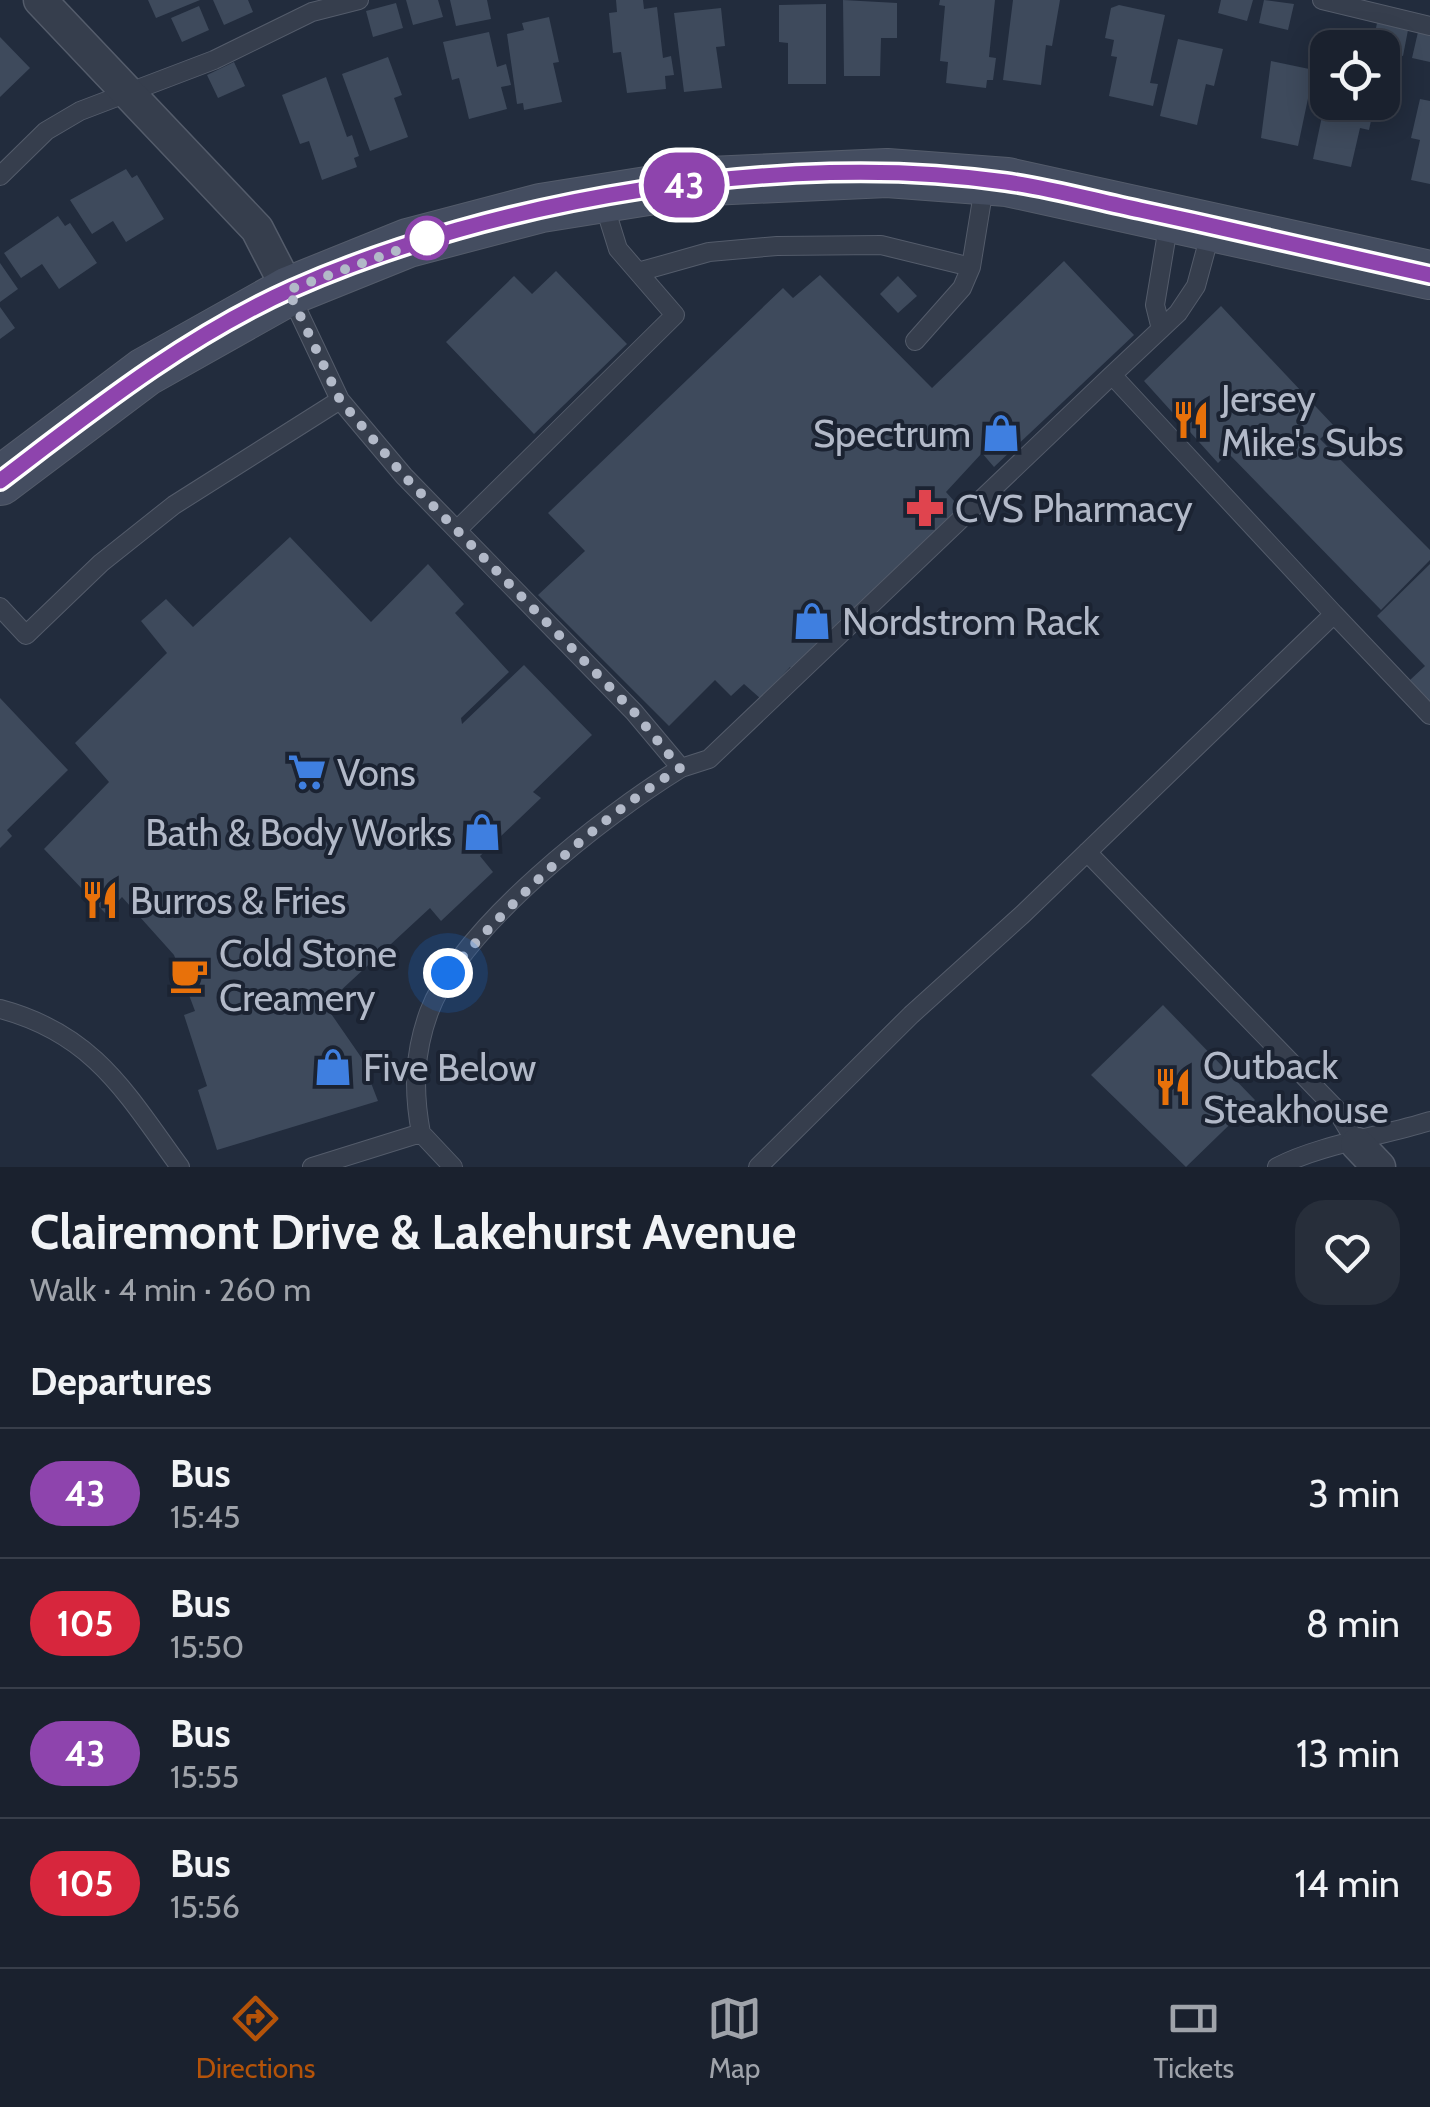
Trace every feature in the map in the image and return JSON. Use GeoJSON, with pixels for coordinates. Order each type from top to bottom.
{"type":"FeatureCollection","features":[{"type":"Feature","properties":{"kind":"main road"},"geometry":{"type":"LineString","coordinates":[[0,481],[145,372],[288,290],[408,244],[541,208],[710,181],[887,173],[985,180],[1430,274]]}},
{"type":"Feature","properties":{"kind":"street"},"geometry":{"type":"LineString","coordinates":[[40,0],[257,229],[288,290]]}},
{"type":"Feature","properties":{"kind":"lane"},"geometry":{"type":"LineString","coordinates":[[0,176],[46,131],[80,111],[130,95],[312,12],[359,0]]}},
{"type":"Feature","properties":{"kind":"lane"},"geometry":{"type":"LineString","coordinates":[[1322,0],[1430,26]]}},
{"type":"Feature","properties":{"kind":"lane"},"geometry":{"type":"LineString","coordinates":[[915,341],[962,288],[970,266],[985,180]]}},
{"type":"Feature","properties":{"kind":"lane"},"geometry":{"type":"LineString","coordinates":[[458,530],[676,315],[618,250],[602,198]]}},
{"type":"Feature","properties":{"kind":"lane"},"geometry":{"type":"LineString","coordinates":[[1161,329],[1155,304],[1191,221]]}},
{"type":"Feature","properties":{"kind":"lane"},"geometry":{"type":"LineString","coordinates":[[453,1167],[421,1133],[413,1089],[429,1012],[448,973],[556,862],[614,812],[680,768],[709,760],[1161,329],[1196,286],[1191,221]]}},
{"type":"Feature","properties":{"kind":"lane"},"geometry":{"type":"LineString","coordinates":[[638,272],[709,252],[846,245],[880,245],[970,266]]}},
{"type":"Feature","properties":{"kind":"lane"},"geometry":{"type":"LineString","coordinates":[[288,290],[340,400],[458,530],[634,712],[680,768]]}},
{"type":"Feature","properties":{"kind":"lane"},"geometry":{"type":"LineString","coordinates":[[1112,376],[1430,715]]}},
{"type":"Feature","properties":{"kind":"lane"},"geometry":{"type":"LineString","coordinates":[[0,607],[26,634],[101,562],[174,504],[340,400]]}},
{"type":"Feature","properties":{"kind":"lane"},"geometry":{"type":"LineString","coordinates":[[758,1167],[910,1015],[1334,614]]}},
{"type":"Feature","properties":{"kind":"lane"},"geometry":{"type":"LineString","coordinates":[[1086,852],[1336,1110],[1368,1155]]}},
{"type":"Feature","properties":{"kind":"lane"},"geometry":{"type":"LineString","coordinates":[[0,1009],[41,1020],[106,1065],[180,1167]]}},
{"type":"Feature","properties":{"kind":"lane"},"geometry":{"type":"LineString","coordinates":[[1277,1167],[1310,1151],[1368,1155],[1430,1120]]}},
{"type":"Feature","properties":{"kind":"lane"},"geometry":{"type":"LineString","coordinates":[[312,1167],[421,1133]]}},
{"type":"Feature","properties":{"kind":"building"},"geometry":{"type":"Polygon","coordinates":[[[148,0],[200,0],[156,18],[148,0]]]}},
{"type":"Feature","properties":{"kind":"building"},"geometry":{"type":"Polygon","coordinates":[[[213,0],[248,0],[253,12],[224,25],[213,0]]]}},
{"type":"Feature","properties":{"kind":"building"},"geometry":{"type":"Polygon","coordinates":[[[406,0],[438,0],[443,17],[413,25],[406,0]]]}},
{"type":"Feature","properties":{"kind":"building"},"geometry":{"type":"Polygon","coordinates":[[[450,0],[487,0],[491,19],[456,26],[450,0]]]}},
{"type":"Feature","properties":{"kind":"building"},"geometry":{"type":"Polygon","coordinates":[[[616,0],[643,0],[644,9],[657,7],[663,58],[671,56],[674,75],[665,76],[666,89],[627,93],[621,52],[613,53],[609,13],[617,12],[616,0]]]}},
{"type":"Feature","properties":{"kind":"building"},"geometry":{"type":"Polygon","coordinates":[[[843,0],[897,3],[897,38],[881,38],[880,76],[844,76],[843,0]]]}},
{"type":"Feature","properties":{"kind":"building"},"geometry":{"type":"Polygon","coordinates":[[[940,0],[995,0],[989,57],[996,58],[993,80],[987,80],[986,88],[946,83],[948,62],[940,61],[945,6],[939,5],[940,0]]]}},
{"type":"Feature","properties":{"kind":"building"},"geometry":{"type":"Polygon","coordinates":[[[1013,0],[1060,0],[1052,46],[1046,45],[1041,85],[1003,80],[1013,0]]]}},
{"type":"Feature","properties":{"kind":"building"},"geometry":{"type":"Polygon","coordinates":[[[1221,0],[1253,0],[1247,21],[1218,13],[1221,0]]]}},
{"type":"Feature","properties":{"kind":"building"},"geometry":{"type":"Polygon","coordinates":[[[1264,0],[1294,4],[1288,30],[1259,23],[1264,0]]]}},
{"type":"Feature","properties":{"kind":"building"},"geometry":{"type":"Polygon","coordinates":[[[396,3],[403,28],[373,37],[366,11],[396,3]]]}},
{"type":"Feature","properties":{"kind":"building"},"geometry":{"type":"Polygon","coordinates":[[[826,4],[826,84],[788,84],[788,43],[779,42],[779,5],[826,4]]]}},
{"type":"Feature","properties":{"kind":"building"},"geometry":{"type":"Polygon","coordinates":[[[1119,5],[1165,15],[1150,83],[1158,84],[1153,106],[1109,96],[1117,57],[1111,56],[1114,40],[1105,38],[1111,8],[1119,5]]]}},
{"type":"Feature","properties":{"kind":"building"},"geometry":{"type":"Polygon","coordinates":[[[199,6],[209,30],[182,42],[171,18],[199,6]]]}},
{"type":"Feature","properties":{"kind":"building"},"geometry":{"type":"Polygon","coordinates":[[[721,8],[725,46],[716,47],[722,88],[684,92],[674,13],[721,8]]]}},
{"type":"Feature","properties":{"kind":"building"},"geometry":{"type":"Polygon","coordinates":[[[549,17],[559,62],[553,63],[562,102],[524,110],[523,103],[517,104],[507,34],[524,30],[522,23],[549,17]]]}},
{"type":"Feature","properties":{"kind":"building"},"geometry":{"type":"Polygon","coordinates":[[[1377,23],[1408,30],[1403,56],[1400,30],[1376,30],[1377,23]]]}},
{"type":"Feature","properties":{"kind":"building"},"geometry":{"type":"Polygon","coordinates":[[[489,32],[497,67],[506,64],[511,85],[501,87],[507,109],[469,119],[459,78],[452,80],[443,42],[489,32]]]}},
{"type":"Feature","properties":{"kind":"building"},"geometry":{"type":"Polygon","coordinates":[[[1418,32],[1430,35],[1430,62],[1412,58],[1418,32]]]}},
{"type":"Feature","properties":{"kind":"building"},"geometry":{"type":"Polygon","coordinates":[[[0,37],[30,68],[0,97],[0,37]]]}},
{"type":"Feature","properties":{"kind":"building"},"geometry":{"type":"Polygon","coordinates":[[[1178,39],[1223,49],[1214,86],[1206,84],[1197,125],[1160,116],[1178,39]]]}},
{"type":"Feature","properties":{"kind":"building"},"geometry":{"type":"Polygon","coordinates":[[[388,57],[402,95],[394,98],[408,137],[370,151],[342,74],[388,57]]]}},
{"type":"Feature","properties":{"kind":"building"},"geometry":{"type":"Polygon","coordinates":[[[1271,61],[1310,69],[1310,89],[1298,146],[1261,138],[1271,61]]]}},
{"type":"Feature","properties":{"kind":"building"},"geometry":{"type":"Polygon","coordinates":[[[234,62],[245,86],[218,98],[207,75],[234,62]]]}},
{"type":"Feature","properties":{"kind":"building"},"geometry":{"type":"Polygon","coordinates":[[[326,77],[347,137],[352,135],[359,156],[354,158],[357,167],[322,180],[309,141],[300,144],[282,95],[326,77]]]}},
{"type":"Feature","properties":{"kind":"building"},"geometry":{"type":"Polygon","coordinates":[[[1420,99],[1430,101],[1430,184],[1411,180],[1420,140],[1411,138],[1420,99]]]}},
{"type":"Feature","properties":{"kind":"building"},"geometry":{"type":"Polygon","coordinates":[[[1321,120],[1371,120],[1369,130],[1360,128],[1351,167],[1313,159],[1321,120]]]}},
{"type":"Feature","properties":{"kind":"building"},"geometry":{"type":"Polygon","coordinates":[[[126,169],[132,178],[137,175],[164,219],[126,242],[113,221],[92,234],[70,200],[126,169]]]}},
{"type":"Feature","properties":{"kind":"building"},"geometry":{"type":"Polygon","coordinates":[[[58,216],[65,226],[70,223],[97,263],[59,289],[42,264],[21,278],[4,253],[58,216]]]}},
{"type":"Feature","properties":{"kind":"building"},"geometry":{"type":"Polygon","coordinates":[[[1064,261],[1134,335],[994,467],[982,453],[946,492],[963,511],[912,561],[907,557],[796,673],[790,667],[761,699],[744,684],[731,696],[715,680],[669,726],[538,595],[585,551],[548,513],[783,288],[793,298],[820,275],[932,388],[1064,261]]]}},
{"type":"Feature","properties":{"kind":"building"},"geometry":{"type":"Polygon","coordinates":[[[0,263],[18,289],[0,302],[0,263]]]}},
{"type":"Feature","properties":{"kind":"building"},"geometry":{"type":"Polygon","coordinates":[[[556,271],[627,344],[534,434],[446,342],[514,276],[532,294],[556,271]]]}},
{"type":"Feature","properties":{"kind":"building"},"geometry":{"type":"Polygon","coordinates":[[[898,276],[917,296],[898,313],[880,294],[898,276]]]}},
{"type":"Feature","properties":{"kind":"building"},"geometry":{"type":"Polygon","coordinates":[[[1221,306],[1334,426],[1320,439],[1430,550],[1430,560],[1381,610],[1228,453],[1218,463],[1144,381],[1221,306]]]}},
{"type":"Feature","properties":{"kind":"building"},"geometry":{"type":"Polygon","coordinates":[[[0,307],[15,328],[0,339],[0,307]]]}},
{"type":"Feature","properties":{"kind":"building","name":"Vons"},"geometry":{"type":"Polygon","coordinates":[[[290,537],[371,622],[428,564],[464,604],[455,613],[509,672],[461,718],[462,724],[524,665],[592,735],[533,792],[541,798],[480,856],[493,872],[441,921],[430,908],[325,1005],[361,1057],[378,1101],[217,1150],[198,1090],[207,1086],[184,1015],[195,1011],[174,955],[122,897],[106,914],[44,849],[109,782],[75,743],[167,653],[141,621],[166,599],[193,627],[290,537]]]}},
{"type":"Feature","properties":{"kind":"building"},"geometry":{"type":"Polygon","coordinates":[[[1430,564],[1430,702],[1410,680],[1425,666],[1377,616],[1430,564]]]}},
{"type":"Feature","properties":{"kind":"building"},"geometry":{"type":"Polygon","coordinates":[[[0,698],[68,770],[7,830],[12,836],[0,848],[0,698]]]}},
{"type":"Feature","properties":{"kind":"building","name":"Outback Steakhouse"},"geometry":{"type":"Polygon","coordinates":[[[1163,1005],[1255,1100],[1186,1167],[1091,1075],[1163,1005]]]}},
{"type":"Feature","properties":{"kind":"bus line","name":"43"},"geometry":{"type":"LineString","coordinates":[[0,481],[145,372],[288,290],[408,244],[541,208],[710,181],[887,173],[1007,182],[1430,275]]}},
{"type":"Feature","properties":{"kind":"place","name":"Jersey Mike's Subs"},"geometry":{"type":"Point","coordinates":[1191,420]}},
{"type":"Feature","properties":{"kind":"place","name":"Spectrum"},"geometry":{"type":"Point","coordinates":[1001,433]}},
{"type":"Feature","properties":{"kind":"place","name":"CVS Pharmacy"},"geometry":{"type":"Point","coordinates":[925,508]}},
{"type":"Feature","properties":{"kind":"place","name":"Nordstrom Rack"},"geometry":{"type":"Point","coordinates":[812,621]}},
{"type":"Feature","properties":{"kind":"place","name":"Vons"},"geometry":{"type":"Point","coordinates":[307,772]}},
{"type":"Feature","properties":{"kind":"place","name":"Bath & Body Works"},"geometry":{"type":"Point","coordinates":[482,832]}},
{"type":"Feature","properties":{"kind":"place","name":"Burros & Fries"},"geometry":{"type":"Point","coordinates":[100,900]}},
{"type":"Feature","properties":{"kind":"place","name":"Cold Stone Creamery"},"geometry":{"type":"Point","coordinates":[189,975]}},
{"type":"Feature","properties":{"kind":"place","name":"Five Below"},"geometry":{"type":"Point","coordinates":[333,1067]}},
{"type":"Feature","properties":{"kind":"place","name":"Outback Steakhouse"},"geometry":{"type":"Point","coordinates":[1173,1087]}},
{"type":"Feature","properties":{"kind":"route"},"geometry":{"type":"LineString","coordinates":[[427,238],[437,236],[288,290],[340,400],[404,476],[634,712],[680,768],[614,812],[556,862],[448,973]]}}]}
